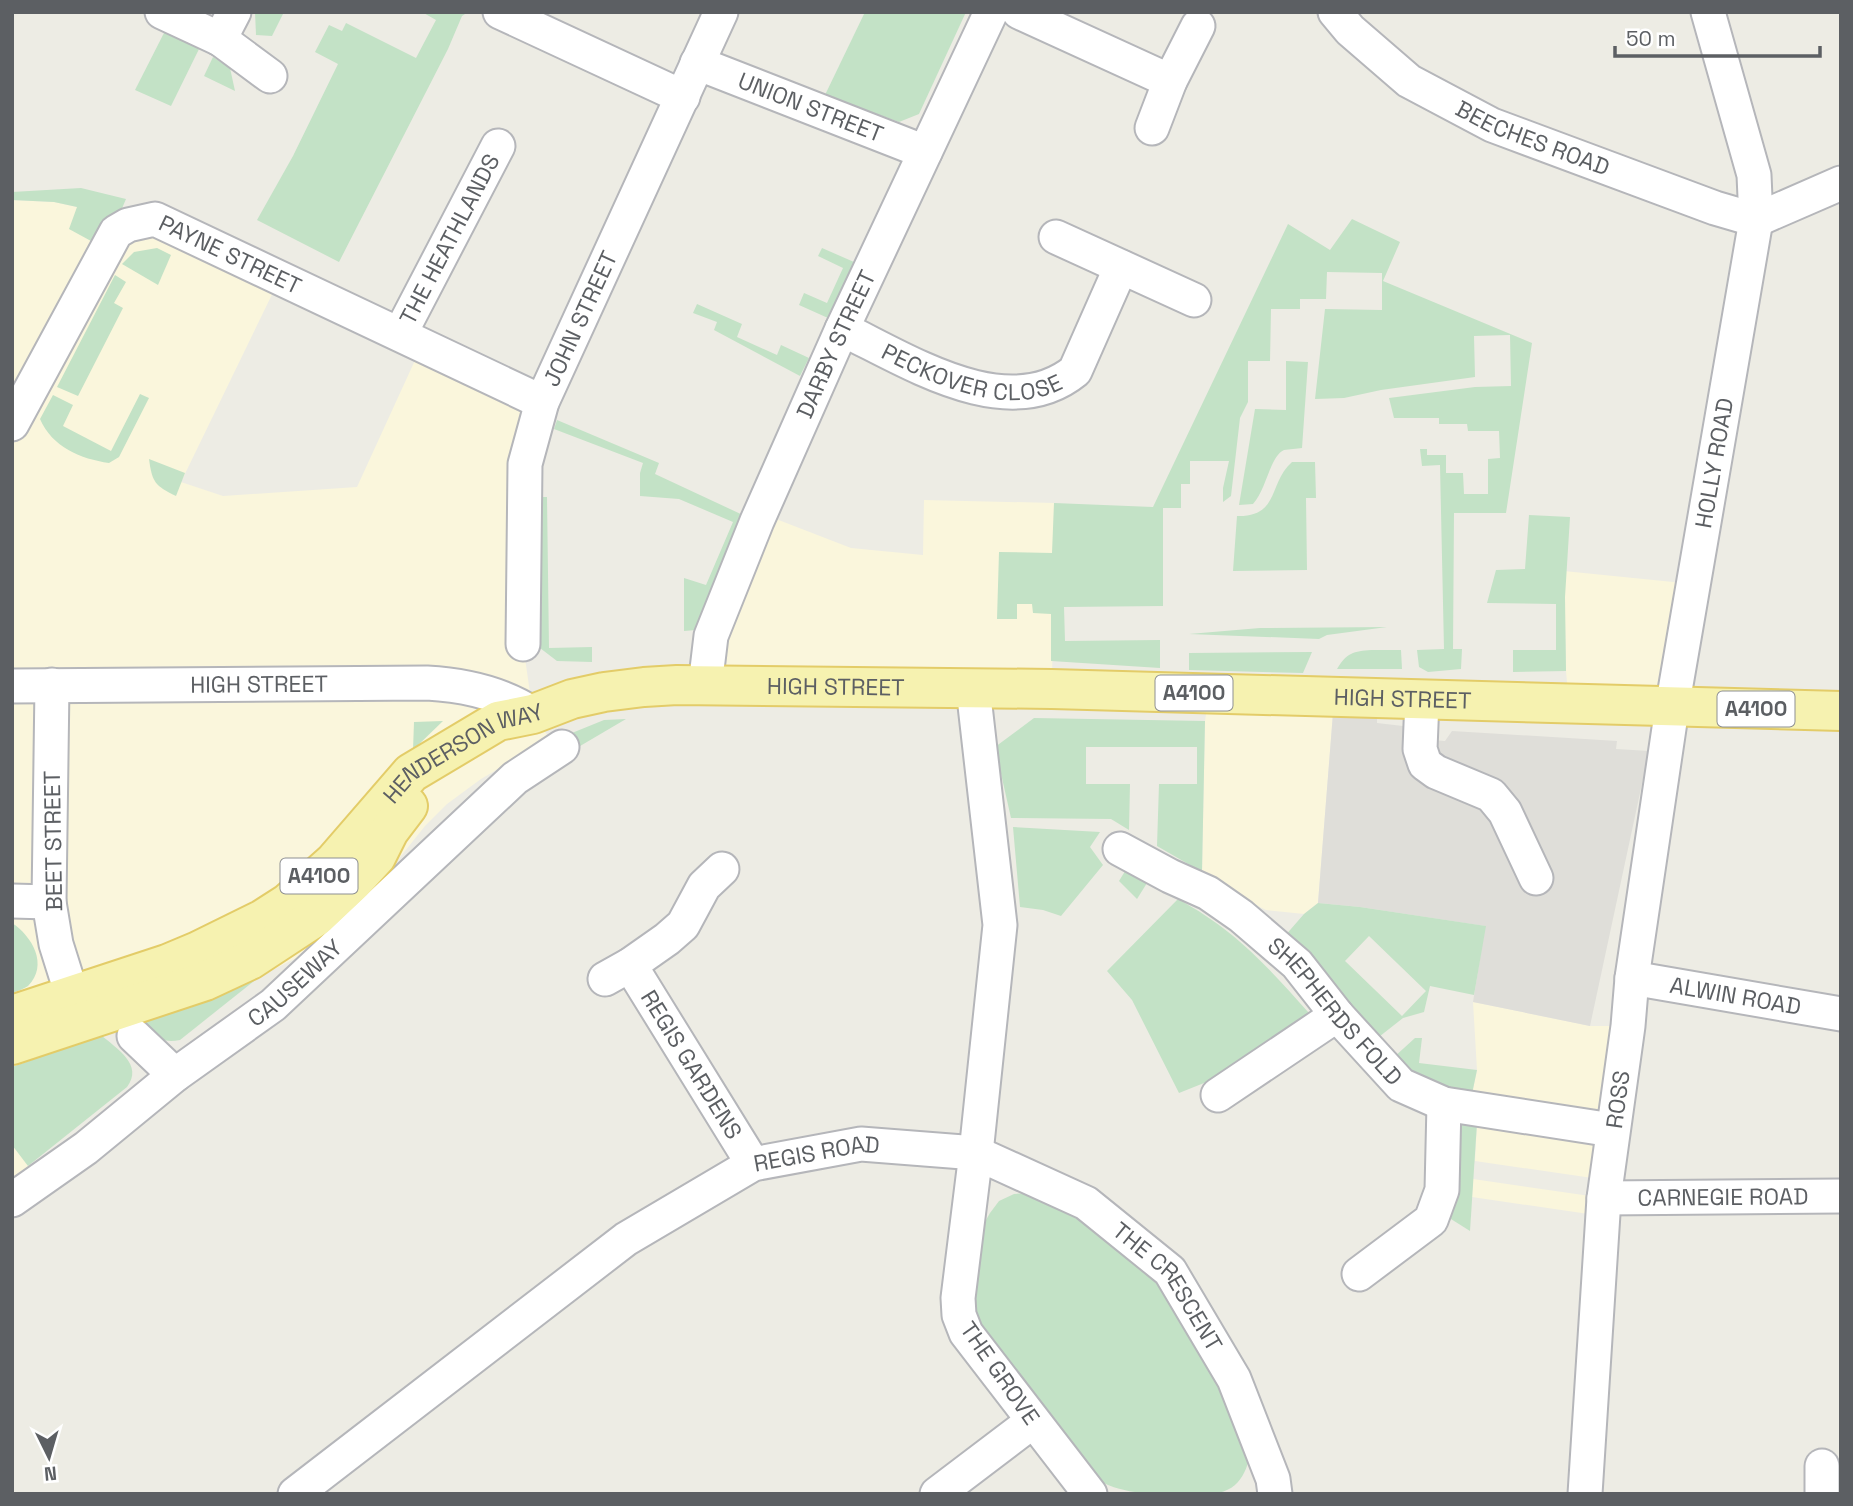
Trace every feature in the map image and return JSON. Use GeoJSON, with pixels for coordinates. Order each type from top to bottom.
{"type":"FeatureCollection","features":[{"type":"Feature","properties":{"kind":"main road","name":"HIGH STREET"},"geometry":{"type":"LineString","coordinates":[[533,714],[572,699],[604,692],[644,687],[705,686],[973,688],[1672,708]]}},
{"type":"Feature","properties":{"kind":"main road","name":"A4100"},"geometry":{"type":"LineString","coordinates":[[1672,708],[1841,711]]}},
{"type":"Feature","properties":{"kind":"main road","name":"HENDERSON WAY"},"geometry":{"type":"LineString","coordinates":[[12,1045],[205,981],[250,960],[317,916],[353,882],[376,857],[388,831],[405,808],[449,768],[484,748],[533,714]]}},
{"type":"Feature","properties":{"kind":"main road","name":"HENDERSON WAY"},"geometry":{"type":"LineString","coordinates":[[12,1015],[188,956],[263,919],[288,903],[326,870],[411,773],[498,721],[533,714]]}},
{"type":"Feature","properties":{"kind":"street"},"geometry":{"type":"LineString","coordinates":[[162,12],[227,26],[270,76]]}},
{"type":"Feature","properties":{"kind":"street"},"geometry":{"type":"LineString","coordinates":[[499,12],[683,97]]}},
{"type":"Feature","properties":{"kind":"street","name":"JOHN STREET"},"geometry":{"type":"LineString","coordinates":[[523,644],[525,464],[542,402],[721,12]]}},
{"type":"Feature","properties":{"kind":"street","name":"DARBY STREET"},"geometry":{"type":"LineString","coordinates":[[705,686],[711,636],[757,521],[842,329],[990,12]]}},
{"type":"Feature","properties":{"kind":"street"},"geometry":{"type":"LineString","coordinates":[[1019,12],[1170,81]]}},
{"type":"Feature","properties":{"kind":"street","name":"BEECHES ROAD"},"geometry":{"type":"LineString","coordinates":[[1335,12],[1350,30],[1409,80],[1492,125],[1715,208],[1756,220]]}},
{"type":"Feature","properties":{"kind":"street","name":"HOLLY ROAD"},"geometry":{"type":"LineString","coordinates":[[1672,708],[1756,220],[1754,175],[1708,12]]}},
{"type":"Feature","properties":{"kind":"street"},"geometry":{"type":"LineString","coordinates":[[1152,128],[1170,81],[1198,26]]}},
{"type":"Feature","properties":{"kind":"street","name":"UNION STREET"},"geometry":{"type":"LineString","coordinates":[[697,63],[925,152]]}},
{"type":"Feature","properties":{"kind":"street","name":"THE HEATHLANDS"},"geometry":{"type":"LineString","coordinates":[[400,334],[498,146]]}},
{"type":"Feature","properties":{"kind":"street"},"geometry":{"type":"LineString","coordinates":[[1756,220],[1841,183]]}},
{"type":"Feature","properties":{"kind":"street","name":"PAYNE STREET"},"geometry":{"type":"LineString","coordinates":[[12,425],[116,232],[128,225],[155,219],[542,402]]}},
{"type":"Feature","properties":{"kind":"street"},"geometry":{"type":"LineString","coordinates":[[1056,237],[1194,300]]}},
{"type":"Feature","properties":{"kind":"street","name":"PECKOVER CLOSE"},"geometry":{"type":"LineString","coordinates":[[842,329],[962,386],[1013,392],[1041,388],[1063,380],[1075,371],[1121,267]]}},
{"type":"Feature","properties":{"kind":"street","name":"HIGH STREET"},"geometry":{"type":"LineString","coordinates":[[12,686],[449,684],[515,702],[533,714]]}},
{"type":"Feature","properties":{"kind":"street","name":"BEET STREET"},"geometry":{"type":"LineString","coordinates":[[52,685],[49,902],[56,944],[72,995]]}},
{"type":"Feature","properties":{"kind":"street"},"geometry":{"type":"LineString","coordinates":[[973,688],[1000,925],[976,1153]]}},
{"type":"Feature","properties":{"kind":"street"},"geometry":{"type":"LineString","coordinates":[[1422,700],[1420,748],[1425,764],[1436,772],[1491,795],[1505,812],[1536,877]]}},
{"type":"Feature","properties":{"kind":"street","name":"ROSS"},"geometry":{"type":"LineString","coordinates":[[1585,1494],[1604,1198],[1632,978],[1672,708]]}},
{"type":"Feature","properties":{"kind":"street","name":"CAUSEWAY"},"geometry":{"type":"LineString","coordinates":[[12,1200],[86,1149],[175,1075],[273,1004],[515,778],[562,747]]}},
{"type":"Feature","properties":{"kind":"street","name":"SHEPHERDS FOLD"},"geometry":{"type":"LineString","coordinates":[[1120,849],[1208,893],[1241,916],[1297,964],[1337,1015],[1401,1085],[1444,1104],[1612,1130]]}},
{"type":"Feature","properties":{"kind":"street","name":"REGIS GARDENS"},"geometry":{"type":"LineString","coordinates":[[722,869],[704,886],[683,925],[667,939],[617,972],[753,1164]]}},
{"type":"Feature","properties":{"kind":"street"},"geometry":{"type":"LineString","coordinates":[[12,901],[49,902]]}},
{"type":"Feature","properties":{"kind":"street","name":"HENDERSON WAY"},"geometry":{"type":"LineString","coordinates":[[72,995],[84,1005],[190,972],[205,981]]}},
{"type":"Feature","properties":{"kind":"street","name":"ALWIN ROAD"},"geometry":{"type":"LineString","coordinates":[[1632,978],[1841,1014]]}},
{"type":"Feature","properties":{"kind":"street"},"geometry":{"type":"LineString","coordinates":[[1218,1095],[1337,1015]]}},
{"type":"Feature","properties":{"kind":"street"},"geometry":{"type":"LineString","coordinates":[[134,1036],[175,1075]]}},
{"type":"Feature","properties":{"kind":"street"},"geometry":{"type":"LineString","coordinates":[[1359,1274],[1431,1220],[1442,1190],[1444,1104]]}},
{"type":"Feature","properties":{"kind":"street","name":"REGIS ROAD"},"geometry":{"type":"LineString","coordinates":[[295,1494],[626,1239],[753,1164],[861,1144],[976,1153]]}},
{"type":"Feature","properties":{"kind":"street","name":"THE GROVE"},"geometry":{"type":"LineString","coordinates":[[976,1153],[958,1298],[959,1315],[966,1333],[1090,1494]]}},
{"type":"Feature","properties":{"kind":"street","name":"THE CRESCENT"},"geometry":{"type":"LineString","coordinates":[[976,1153],[1086,1203],[1170,1271],[1234,1379],[1273,1479],[1275,1494]]}},
{"type":"Feature","properties":{"kind":"street","name":"CARNEGIE ROAD"},"geometry":{"type":"LineString","coordinates":[[1604,1198],[1841,1196]]}},
{"type":"Feature","properties":{"kind":"street"},"geometry":{"type":"LineString","coordinates":[[937,1494],[1033,1422]]}},
{"type":"Feature","properties":{"kind":"shaded area"},"geometry":{"type":"Polygon","coordinates":[[[12,200],[54,202],[77,207],[280,278],[181,482],[223,496],[357,487],[422,345],[542,402],[523,644],[533,714],[552,742],[508,763],[447,804],[425,826],[373,891],[328,937],[298,957],[259,977],[101,1035],[28,1165],[38,1182],[12,1200],[12,200]]]}},
{"type":"Feature","properties":{"kind":"shaded area"},"geometry":{"type":"Polygon","coordinates":[[[924,500],[1054,503],[1052,689],[755,685],[707,658],[762,510],[776,519],[851,548],[923,555],[924,500]]]}},
{"type":"Feature","properties":{"kind":"shaded area"},"geometry":{"type":"Polygon","coordinates":[[[1564,571],[1693,584],[1672,708],[1569,705],[1564,571]]]}},
{"type":"Feature","properties":{"kind":"shaded area"},"geometry":{"type":"Polygon","coordinates":[[[1209,694],[1333,713],[1318,903],[1304,914],[1266,910],[1239,893],[1217,885],[1202,872],[1205,721],[1209,694]]]}},
{"type":"Feature","properties":{"kind":"shaded area"},"geometry":{"type":"Polygon","coordinates":[[[1333,713],[1377,717],[1377,723],[1403,726],[1405,738],[1445,741],[1452,731],[1617,741],[1616,749],[1649,751],[1590,1026],[1473,1002],[1485,926],[1318,903],[1333,713]]]}},
{"type":"Feature","properties":{"kind":"shaded area"},"geometry":{"type":"Polygon","coordinates":[[[1473,1002],[1590,1026],[1628,1026],[1606,1180],[1475,1161],[1477,1123],[1472,1094],[1477,1070],[1473,1002]]]}},
{"type":"Feature","properties":{"kind":"shaded area"},"geometry":{"type":"Polygon","coordinates":[[[1473,1179],[1604,1198],[1602,1216],[1472,1197],[1473,1179]]]}},
{"type":"Feature","properties":{"kind":"green space"},"geometry":{"type":"Polygon","coordinates":[[[255,12],[284,12],[272,36],[256,35],[255,12]]]}},
{"type":"Feature","properties":{"kind":"green space"},"geometry":{"type":"Polygon","coordinates":[[[422,12],[468,12],[462,16],[448,49],[339,262],[257,220],[293,156],[338,64],[315,52],[329,25],[342,31],[346,23],[416,58],[436,20],[422,12]]]}},
{"type":"Feature","properties":{"kind":"green space"},"geometry":{"type":"Polygon","coordinates":[[[865,12],[966,12],[919,114],[899,122],[825,95],[865,12]]]}},
{"type":"Feature","properties":{"kind":"green space"},"geometry":{"type":"Polygon","coordinates":[[[165,31],[200,47],[171,106],[135,90],[165,31]]]}},
{"type":"Feature","properties":{"kind":"green space"},"geometry":{"type":"Polygon","coordinates":[[[213,57],[230,68],[235,91],[204,76],[213,57]]]}},
{"type":"Feature","properties":{"kind":"green space"},"geometry":{"type":"Polygon","coordinates":[[[81,188],[126,199],[120,213],[106,219],[91,241],[69,229],[77,207],[54,202],[12,200],[12,192],[81,188]]]}},
{"type":"Feature","properties":{"kind":"green space"},"geometry":{"type":"Polygon","coordinates":[[[1352,219],[1400,242],[1383,281],[1532,343],[1506,513],[1454,513],[1453,649],[1462,649],[1461,669],[1428,672],[1419,667],[1417,650],[1444,649],[1440,465],[1422,466],[1420,449],[1427,449],[1427,455],[1446,455],[1446,473],[1463,473],[1464,494],[1488,494],[1488,459],[1500,458],[1499,431],[1468,431],[1467,424],[1439,424],[1439,418],[1394,418],[1389,398],[1475,387],[1511,386],[1510,335],[1474,336],[1475,377],[1344,398],[1315,399],[1325,309],[1382,310],[1382,273],[1327,272],[1326,299],[1300,299],[1300,309],[1271,309],[1270,361],[1248,361],[1248,402],[1240,418],[1231,496],[1223,502],[1229,461],[1190,461],[1190,484],[1181,484],[1181,508],[1163,508],[1163,606],[1064,607],[1065,641],[1160,640],[1160,668],[1051,661],[1051,614],[1033,613],[1032,604],[1017,604],[1017,619],[997,619],[999,552],[1052,553],[1054,503],[1153,507],[1288,224],[1330,250],[1352,219]]]}},
{"type":"Feature","properties":{"kind":"green space"},"geometry":{"type":"Polygon","coordinates":[[[157,248],[171,255],[158,285],[122,264],[134,252],[157,248]]]}},
{"type":"Feature","properties":{"kind":"green space"},"geometry":{"type":"Polygon","coordinates":[[[822,248],[854,262],[828,318],[799,305],[804,293],[827,303],[843,268],[818,256],[822,248]]]}},
{"type":"Feature","properties":{"kind":"green space"},"geometry":{"type":"Polygon","coordinates":[[[115,275],[126,282],[114,303],[123,308],[78,396],[57,387],[115,275]]]}},
{"type":"Feature","properties":{"kind":"green space"},"geometry":{"type":"Polygon","coordinates":[[[697,304],[742,324],[737,337],[777,355],[781,345],[809,358],[800,376],[714,330],[717,322],[693,313],[697,304]]]}},
{"type":"Feature","properties":{"kind":"green space"},"geometry":{"type":"Polygon","coordinates":[[[1286,361],[1308,362],[1302,448],[1284,450],[1279,454],[1253,504],[1239,505],[1255,409],[1286,410],[1286,361]]]}},
{"type":"Feature","properties":{"kind":"green space"},"geometry":{"type":"Polygon","coordinates":[[[140,394],[149,398],[119,457],[109,463],[68,450],[52,437],[40,419],[53,395],[73,405],[63,426],[111,451],[140,394]]]}},
{"type":"Feature","properties":{"kind":"green space"},"geometry":{"type":"Polygon","coordinates":[[[557,420],[659,463],[655,474],[745,516],[696,630],[684,631],[684,578],[706,585],[733,522],[679,499],[640,496],[643,463],[554,429],[557,420]]]}},
{"type":"Feature","properties":{"kind":"green space"},"geometry":{"type":"Polygon","coordinates":[[[149,459],[185,473],[176,496],[156,482],[149,459]]]}},
{"type":"Feature","properties":{"kind":"green space"},"geometry":{"type":"Polygon","coordinates":[[[1292,462],[1315,462],[1316,498],[1306,498],[1307,570],[1233,571],[1237,516],[1251,515],[1267,505],[1279,479],[1292,462]]]}},
{"type":"Feature","properties":{"kind":"green space"},"geometry":{"type":"Polygon","coordinates":[[[539,497],[547,497],[549,648],[592,647],[592,662],[557,661],[540,648],[539,497]]]}},
{"type":"Feature","properties":{"kind":"green space"},"geometry":{"type":"Polygon","coordinates":[[[1529,515],[1570,517],[1565,597],[1566,671],[1513,672],[1513,650],[1556,650],[1556,604],[1487,603],[1496,570],[1525,569],[1529,515]]]}},
{"type":"Feature","properties":{"kind":"green space"},"geometry":{"type":"Polygon","coordinates":[[[1387,627],[1327,635],[1319,639],[1189,634],[1260,628],[1387,627]]]}},
{"type":"Feature","properties":{"kind":"green space"},"geometry":{"type":"Polygon","coordinates":[[[1371,650],[1401,650],[1402,669],[1337,669],[1351,654],[1371,650]]]}},
{"type":"Feature","properties":{"kind":"green space"},"geometry":{"type":"Polygon","coordinates":[[[1312,652],[1303,673],[1189,670],[1189,653],[1312,652]]]}},
{"type":"Feature","properties":{"kind":"green space"},"geometry":{"type":"Polygon","coordinates":[[[1034,718],[1205,721],[1202,872],[1157,846],[1159,784],[1197,784],[1197,747],[1086,747],[1086,784],[1130,784],[1129,830],[1111,819],[1011,818],[995,747],[1034,718]]]}},
{"type":"Feature","properties":{"kind":"green space"},"geometry":{"type":"Polygon","coordinates":[[[626,719],[575,749],[567,735],[604,720],[626,719]]]}},
{"type":"Feature","properties":{"kind":"green space"},"geometry":{"type":"Polygon","coordinates":[[[443,721],[413,750],[414,722],[443,721]]]}},
{"type":"Feature","properties":{"kind":"green space"},"geometry":{"type":"Polygon","coordinates":[[[1013,827],[1100,832],[1090,847],[1103,865],[1061,916],[1020,907],[1013,827]]]}},
{"type":"Feature","properties":{"kind":"green space"},"geometry":{"type":"Polygon","coordinates":[[[1127,868],[1147,883],[1137,899],[1119,881],[1127,868]]]}},
{"type":"Feature","properties":{"kind":"green space"},"geometry":{"type":"Polygon","coordinates":[[[1178,899],[1234,936],[1309,1013],[1234,1071],[1179,1093],[1132,1000],[1107,971],[1178,899]]]}},
{"type":"Feature","properties":{"kind":"green space"},"geometry":{"type":"Polygon","coordinates":[[[1318,903],[1486,926],[1474,995],[1430,986],[1424,1012],[1403,1018],[1375,1040],[1284,937],[1304,914],[1318,903]],[[1369,936],[1345,961],[1402,1016],[1426,991],[1369,936]]]}},
{"type":"Feature","properties":{"kind":"green space"},"geometry":{"type":"Polygon","coordinates":[[[12,923],[31,943],[37,969],[28,986],[12,993],[12,923]]]}},
{"type":"Feature","properties":{"kind":"green space"},"geometry":{"type":"Polygon","coordinates":[[[259,977],[180,1040],[167,1041],[157,1037],[143,1019],[259,977]]]}},
{"type":"Feature","properties":{"kind":"green space"},"geometry":{"type":"Polygon","coordinates":[[[101,1035],[121,1052],[130,1065],[132,1072],[127,1087],[28,1166],[12,1145],[12,1067],[101,1035]]]}},
{"type":"Feature","properties":{"kind":"green space"},"geometry":{"type":"Polygon","coordinates":[[[1415,1038],[1422,1038],[1419,1063],[1477,1070],[1472,1094],[1430,1083],[1393,1058],[1415,1038]]]}},
{"type":"Feature","properties":{"kind":"green space"},"geometry":{"type":"Polygon","coordinates":[[[1457,1122],[1477,1123],[1470,1231],[1443,1214],[1457,1122]]]}},
{"type":"Feature","properties":{"kind":"green space"},"geometry":{"type":"Polygon","coordinates":[[[1029,1193],[1081,1219],[1112,1242],[1141,1267],[1191,1327],[1218,1373],[1249,1453],[1244,1472],[1238,1482],[1229,1489],[1211,1494],[1145,1493],[1122,1490],[1087,1474],[988,1346],[972,1310],[978,1234],[999,1201],[1014,1194],[1029,1193]]]}}]}
